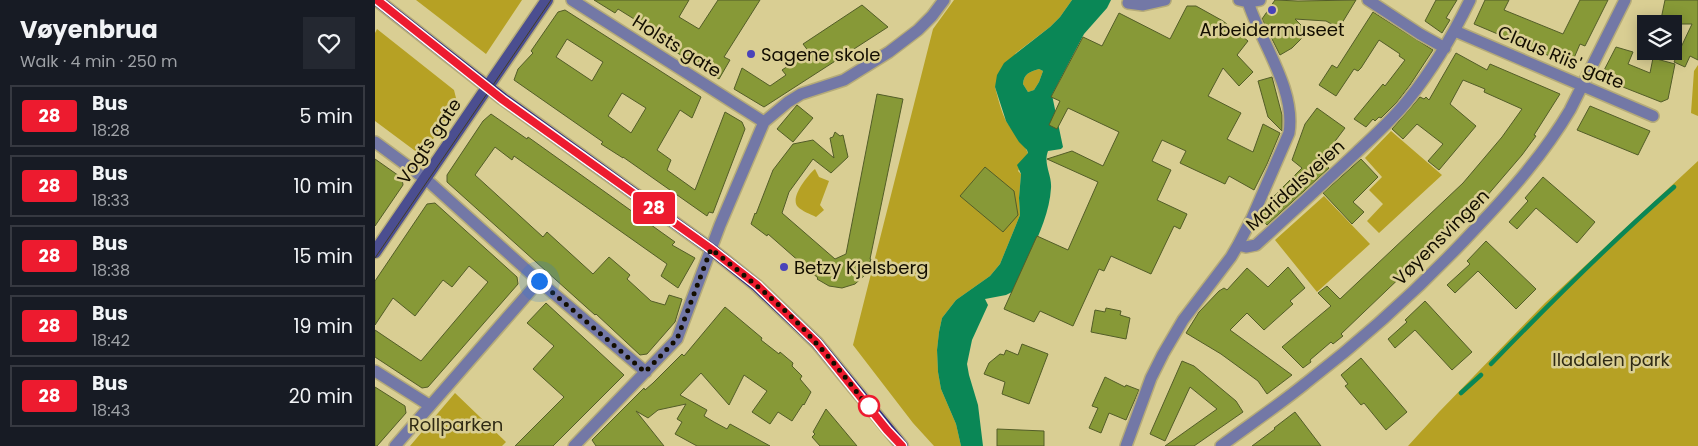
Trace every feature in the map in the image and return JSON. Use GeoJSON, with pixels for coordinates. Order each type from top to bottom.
{"type":"FeatureCollection","features":[{"type":"Feature","properties":{"kind":"main road"},"geometry":{"type":"LineString","coordinates":[[377,0],[503,100],[711,249],[757,285],[802,327],[902,446]]}},
{"type":"Feature","properties":{"kind":"main road","name":"Vogts gate"},"geometry":{"type":"LineString","coordinates":[[375,252],[547,0]]}},
{"type":"Feature","properties":{"kind":"street","name":"Holsts gate"},"geometry":{"type":"LineString","coordinates":[[572,0],[764,122]]}},
{"type":"Feature","properties":{"kind":"street"},"geometry":{"type":"LineString","coordinates":[[574,446],[677,339],[711,249],[764,122],[794,98],[843,80],[889,52],[918,30],[944,0]]}},
{"type":"Feature","properties":{"kind":"street"},"geometry":{"type":"LineString","coordinates":[[1128,3],[1143,4],[1165,0]]}},
{"type":"Feature","properties":{"kind":"street"},"geometry":{"type":"LineString","coordinates":[[1238,245],[1284,148],[1290,126],[1281,77],[1243,1],[1260,0]]}},
{"type":"Feature","properties":{"kind":"street"},"geometry":{"type":"LineString","coordinates":[[1368,0],[1445,48]]}},
{"type":"Feature","properties":{"kind":"street","name":"Maridalsveien"},"geometry":{"type":"LineString","coordinates":[[1126,446],[1151,378],[1173,336],[1238,245],[1246,247],[1256,245],[1314,193],[1407,102],[1445,48],[1470,0]]}},
{"type":"Feature","properties":{"kind":"street","name":"Vøyensvingen"},"geometry":{"type":"LineString","coordinates":[[1221,446],[1306,384],[1393,310],[1454,252],[1507,195],[1541,154],[1561,126],[1625,0]]}},
{"type":"Feature","properties":{"kind":"street","name":"Claus Riis' gate"},"geometry":{"type":"LineString","coordinates":[[1455,31],[1653,116]]}},
{"type":"Feature","properties":{"kind":"street"},"geometry":{"type":"LineString","coordinates":[[375,142],[425,179],[645,372]]}},
{"type":"Feature","properties":{"kind":"street"},"geometry":{"type":"LineString","coordinates":[[395,446],[539,281]]}},
{"type":"Feature","properties":{"kind":"street"},"geometry":{"type":"LineString","coordinates":[[375,371],[429,405]]}},
{"type":"Feature","properties":{"kind":"green space"},"geometry":{"type":"Polygon","coordinates":[[[416,0],[522,0],[486,54],[416,0]]]}},
{"type":"Feature","properties":{"kind":"green space"},"geometry":{"type":"Polygon","coordinates":[[[954,0],[1072,0],[1050,27],[1016,53],[995,87],[1006,121],[1028,154],[1018,171],[1021,174],[1020,215],[1000,264],[990,276],[956,300],[942,318],[937,350],[938,372],[941,389],[956,424],[961,446],[934,446],[913,423],[853,345],[933,29],[954,0]]]}},
{"type":"Feature","properties":{"kind":"green space"},"geometry":{"type":"Polygon","coordinates":[[[377,29],[454,90],[457,102],[422,156],[375,121],[375,33],[377,29]]]}},
{"type":"Feature","properties":{"kind":"green space"},"geometry":{"type":"Polygon","coordinates":[[[1698,65],[1698,116],[1691,113],[1694,71],[1698,65]]]}},
{"type":"Feature","properties":{"kind":"green space"},"geometry":{"type":"Polygon","coordinates":[[[1039,69],[1043,71],[1039,82],[1034,90],[1028,92],[1023,84],[1025,77],[1030,72],[1039,69]]]}},
{"type":"Feature","properties":{"kind":"green space"},"geometry":{"type":"Polygon","coordinates":[[[1391,131],[1442,175],[1379,233],[1367,221],[1383,204],[1369,190],[1382,177],[1365,158],[1391,131]]]}},
{"type":"Feature","properties":{"kind":"green space","name":"Iladalen park"},"geometry":{"type":"Polygon","coordinates":[[[1698,161],[1698,446],[1408,446],[1545,303],[1698,161]]]}},
{"type":"Feature","properties":{"kind":"green space"},"geometry":{"type":"Polygon","coordinates":[[[815,169],[819,177],[829,181],[820,205],[824,210],[816,217],[798,207],[796,203],[801,187],[815,169]]]}},
{"type":"Feature","properties":{"kind":"green space"},"geometry":{"type":"Polygon","coordinates":[[[1324,196],[1370,244],[1317,292],[1275,240],[1324,196]]]}},
{"type":"Feature","properties":{"kind":"green space","name":"Rollparken"},"geometry":{"type":"Polygon","coordinates":[[[455,393],[506,442],[502,446],[410,446],[455,393]]]}},
{"type":"Feature","properties":{"kind":"shaded area"},"geometry":{"type":"Polygon","coordinates":[[[1072,0],[1111,0],[1107,8],[1084,34],[1052,95],[1063,147],[1048,151],[1047,165],[1051,188],[1046,215],[1012,292],[985,299],[988,305],[972,340],[967,364],[978,405],[983,446],[961,446],[956,424],[941,389],[938,372],[937,350],[942,318],[956,300],[990,276],[1000,264],[1020,215],[1021,174],[1017,165],[1028,153],[1006,121],[995,87],[997,75],[1004,63],[1060,17],[1072,0]],[[1039,69],[1026,75],[1023,84],[1028,92],[1034,90],[1043,71],[1039,69]]]}},
{"type":"Feature","properties":{"kind":"building"},"geometry":{"type":"Polygon","coordinates":[[[594,0],[689,0],[679,17],[699,29],[718,0],[760,0],[724,57],[730,60],[719,79],[668,47],[671,42],[618,9],[615,13],[594,0]]]}},
{"type":"Feature","properties":{"kind":"building"},"geometry":{"type":"Polygon","coordinates":[[[1275,0],[1356,0],[1339,28],[1326,21],[1295,19],[1308,32],[1292,48],[1280,55],[1262,19],[1275,0]]]}},
{"type":"Feature","properties":{"kind":"building"},"geometry":{"type":"Polygon","coordinates":[[[1436,0],[1457,0],[1446,18],[1450,20],[1442,33],[1425,21],[1436,0]]]}},
{"type":"Feature","properties":{"kind":"building"},"geometry":{"type":"Polygon","coordinates":[[[1485,0],[1509,0],[1504,10],[1563,34],[1580,0],[1608,0],[1585,46],[1580,44],[1571,65],[1474,24],[1485,0]]]}},
{"type":"Feature","properties":{"kind":"building"},"geometry":{"type":"Polygon","coordinates":[[[1665,0],[1698,0],[1698,60],[1690,56],[1685,67],[1674,62],[1675,60],[1682,60],[1682,45],[1692,24],[1682,24],[1682,15],[1662,15],[1665,0]]]}},
{"type":"Feature","properties":{"kind":"building"},"geometry":{"type":"Polygon","coordinates":[[[862,5],[888,27],[764,107],[734,89],[742,68],[770,86],[786,75],[782,70],[809,52],[803,44],[862,5]]]}},
{"type":"Feature","properties":{"kind":"building"},"geometry":{"type":"Polygon","coordinates":[[[1187,6],[1196,6],[1223,21],[1248,41],[1237,55],[1253,72],[1239,86],[1223,68],[1208,96],[1241,113],[1227,139],[1253,152],[1263,124],[1280,133],[1254,190],[1229,176],[1225,184],[1180,163],[1186,151],[1162,140],[1152,161],[1171,170],[1157,200],[1187,214],[1180,229],[1174,226],[1151,274],[1111,256],[1104,271],[1099,269],[1073,326],[1040,311],[1034,322],[1004,309],[1037,236],[1068,250],[1098,182],[1047,159],[1072,151],[1103,166],[1119,132],[1068,108],[1057,129],[1049,125],[1060,101],[1051,97],[1083,37],[1102,46],[1119,13],[1170,39],[1187,6]]]}},
{"type":"Feature","properties":{"kind":"building"},"geometry":{"type":"Polygon","coordinates":[[[565,10],[701,97],[692,118],[680,110],[657,150],[671,160],[667,170],[695,190],[725,112],[742,122],[745,129],[713,213],[709,212],[707,216],[623,157],[601,144],[603,142],[514,80],[518,69],[533,53],[531,51],[558,12],[565,10]],[[567,39],[556,57],[592,81],[603,62],[567,39]],[[622,93],[608,116],[631,133],[646,108],[622,93]]]}},
{"type":"Feature","properties":{"kind":"building"},"geometry":{"type":"Polygon","coordinates":[[[1373,12],[1433,50],[1397,102],[1381,118],[1379,117],[1375,121],[1373,119],[1366,127],[1354,119],[1383,84],[1385,86],[1405,60],[1399,56],[1400,54],[1379,40],[1361,68],[1358,71],[1354,69],[1336,96],[1319,85],[1332,65],[1337,68],[1373,12]]]}},
{"type":"Feature","properties":{"kind":"building"},"geometry":{"type":"Polygon","coordinates":[[[1616,47],[1633,52],[1628,64],[1650,73],[1653,60],[1675,64],[1668,99],[1661,102],[1600,78],[1616,47]]]}},
{"type":"Feature","properties":{"kind":"building"},"geometry":{"type":"Polygon","coordinates":[[[1456,53],[1487,70],[1490,64],[1560,94],[1534,135],[1536,136],[1486,197],[1484,195],[1478,203],[1341,334],[1343,336],[1333,344],[1331,342],[1303,368],[1282,347],[1331,306],[1318,293],[1327,286],[1340,299],[1463,183],[1502,137],[1522,109],[1484,92],[1485,89],[1463,80],[1450,104],[1476,126],[1439,170],[1428,161],[1443,144],[1417,124],[1403,139],[1392,129],[1420,97],[1424,99],[1426,97],[1429,100],[1456,53]]]}},
{"type":"Feature","properties":{"kind":"building"},"geometry":{"type":"Polygon","coordinates":[[[1272,77],[1282,115],[1282,131],[1268,117],[1258,81],[1272,77]]]}},
{"type":"Feature","properties":{"kind":"building"},"geometry":{"type":"Polygon","coordinates":[[[877,94],[903,99],[871,259],[866,274],[855,284],[842,288],[829,286],[817,279],[768,234],[767,236],[751,224],[773,170],[793,144],[813,140],[834,158],[830,138],[833,137],[835,132],[840,136],[843,135],[848,157],[831,173],[813,159],[789,192],[782,213],[835,259],[846,254],[877,94]]]}},
{"type":"Feature","properties":{"kind":"building"},"geometry":{"type":"Polygon","coordinates":[[[797,105],[813,118],[793,142],[777,129],[797,105]]]}},
{"type":"Feature","properties":{"kind":"building"},"geometry":{"type":"Polygon","coordinates":[[[1590,106],[1650,131],[1638,155],[1577,130],[1590,106]]]}},
{"type":"Feature","properties":{"kind":"building"},"geometry":{"type":"Polygon","coordinates":[[[1317,108],[1345,128],[1320,161],[1329,168],[1267,225],[1260,218],[1270,200],[1302,168],[1292,160],[1305,124],[1317,108]]]}},
{"type":"Feature","properties":{"kind":"building"},"geometry":{"type":"Polygon","coordinates":[[[491,114],[527,139],[528,137],[675,242],[672,245],[695,258],[678,288],[661,276],[667,264],[514,156],[512,160],[495,147],[475,175],[543,237],[547,232],[593,274],[609,257],[630,275],[627,279],[651,301],[665,305],[669,295],[682,299],[675,322],[647,354],[640,355],[447,182],[447,175],[483,121],[491,114]]]}},
{"type":"Feature","properties":{"kind":"building"},"geometry":{"type":"Polygon","coordinates":[[[375,159],[402,178],[403,185],[375,226],[375,159]]]}},
{"type":"Feature","properties":{"kind":"building"},"geometry":{"type":"Polygon","coordinates":[[[1361,159],[1378,177],[1353,202],[1364,212],[1352,224],[1323,193],[1361,159]]]}},
{"type":"Feature","properties":{"kind":"building"},"geometry":{"type":"Polygon","coordinates":[[[985,167],[1014,191],[1018,215],[1003,232],[960,196],[985,167]]]}},
{"type":"Feature","properties":{"kind":"building"},"geometry":{"type":"Polygon","coordinates":[[[1543,177],[1595,222],[1577,243],[1536,208],[1517,229],[1509,222],[1528,201],[1525,198],[1543,177]]]}},
{"type":"Feature","properties":{"kind":"building"},"geometry":{"type":"Polygon","coordinates":[[[435,203],[517,277],[518,284],[428,387],[422,388],[375,357],[375,330],[421,361],[488,282],[469,266],[452,287],[443,280],[415,316],[393,298],[375,325],[375,281],[427,204],[435,203]]]}},
{"type":"Feature","properties":{"kind":"building"},"geometry":{"type":"Polygon","coordinates":[[[1486,241],[1536,289],[1516,309],[1478,271],[1455,293],[1447,285],[1470,264],[1467,261],[1486,241]]]}},
{"type":"Feature","properties":{"kind":"building"},"geometry":{"type":"Polygon","coordinates":[[[1288,267],[1305,288],[1290,301],[1293,304],[1264,330],[1247,313],[1230,330],[1292,375],[1267,394],[1258,381],[1221,354],[1186,333],[1199,312],[1219,291],[1224,288],[1227,290],[1247,268],[1268,287],[1288,267]]]}},
{"type":"Feature","properties":{"kind":"building"},"geometry":{"type":"Polygon","coordinates":[[[1425,301],[1472,352],[1452,370],[1415,330],[1395,348],[1388,339],[1407,322],[1405,320],[1425,301]]]}},
{"type":"Feature","properties":{"kind":"building"},"geometry":{"type":"Polygon","coordinates":[[[546,303],[624,375],[553,446],[515,446],[564,397],[533,369],[554,346],[527,323],[546,303]]]}},
{"type":"Feature","properties":{"kind":"building"},"geometry":{"type":"Polygon","coordinates":[[[725,307],[762,338],[761,340],[793,363],[792,366],[802,376],[800,379],[811,392],[792,421],[778,412],[770,424],[752,412],[767,391],[744,375],[729,405],[701,373],[680,395],[707,410],[704,416],[714,422],[727,429],[730,424],[770,446],[697,446],[675,434],[682,422],[677,419],[686,404],[658,410],[648,418],[636,411],[664,446],[596,446],[592,440],[644,388],[645,390],[653,383],[682,354],[684,356],[725,307]]]}},
{"type":"Feature","properties":{"kind":"building"},"geometry":{"type":"Polygon","coordinates":[[[1106,308],[1121,311],[1120,315],[1130,318],[1126,339],[1091,332],[1095,310],[1105,312],[1106,308]]]}},
{"type":"Feature","properties":{"kind":"building"},"geometry":{"type":"Polygon","coordinates":[[[1022,344],[1048,354],[1029,404],[1002,394],[1005,382],[984,374],[989,363],[1000,354],[1004,355],[1006,350],[1018,355],[1022,344]]]}},
{"type":"Feature","properties":{"kind":"building"},"geometry":{"type":"Polygon","coordinates":[[[1361,358],[1407,412],[1386,430],[1364,403],[1361,405],[1345,386],[1348,384],[1341,375],[1361,358]]]}},
{"type":"Feature","properties":{"kind":"building"},"geometry":{"type":"Polygon","coordinates":[[[1182,361],[1194,366],[1236,401],[1243,412],[1194,446],[1165,446],[1217,409],[1190,387],[1165,441],[1150,434],[1182,361]]]}},
{"type":"Feature","properties":{"kind":"building"},"geometry":{"type":"Polygon","coordinates":[[[1105,377],[1125,387],[1126,385],[1139,390],[1126,420],[1109,413],[1101,433],[1089,428],[1098,408],[1092,406],[1105,377]]]}},
{"type":"Feature","properties":{"kind":"building"},"geometry":{"type":"Polygon","coordinates":[[[375,387],[405,406],[406,413],[377,446],[375,446],[375,387]]]}},
{"type":"Feature","properties":{"kind":"building"},"geometry":{"type":"Polygon","coordinates":[[[826,409],[857,446],[820,446],[812,437],[826,409]]]}},
{"type":"Feature","properties":{"kind":"building"},"geometry":{"type":"Polygon","coordinates":[[[1295,412],[1321,446],[1252,446],[1275,429],[1295,412]]]}},
{"type":"Feature","properties":{"kind":"building"},"geometry":{"type":"Polygon","coordinates":[[[997,429],[1044,431],[1044,446],[997,446],[997,429]]]}},
{"type":"Feature","properties":{"kind":"waterway"},"geometry":{"type":"LineString","coordinates":[[1491,364],[1535,318],[1674,187]]}},
{"type":"Feature","properties":{"kind":"waterway"},"geometry":{"type":"LineString","coordinates":[[1461,393],[1481,375]]}},
{"type":"Feature","properties":{"kind":"tram line"},"geometry":{"type":"LineString","coordinates":[[375,258],[551,0]]}},
{"type":"Feature","properties":{"kind":"bus line","name":"28"},"geometry":{"type":"LineString","coordinates":[[377,0],[503,100],[676,223],[757,285],[817,343],[902,446]]}},
{"type":"Feature","properties":{"kind":"place","name":"Arbeidermuseet"},"geometry":{"type":"Point","coordinates":[1272,10]}},
{"type":"Feature","properties":{"kind":"place","name":"Sagene skole"},"geometry":{"type":"Point","coordinates":[751,54]}},
{"type":"Feature","properties":{"kind":"place","name":"Betzy Kjelsberg"},"geometry":{"type":"Point","coordinates":[784,267]}},
{"type":"Feature","properties":{"kind":"route"},"geometry":{"type":"LineString","coordinates":[[539,281],[645,372],[677,339],[711,249],[757,285],[802,327],[839,369],[869,408],[869,406]]}}]}
